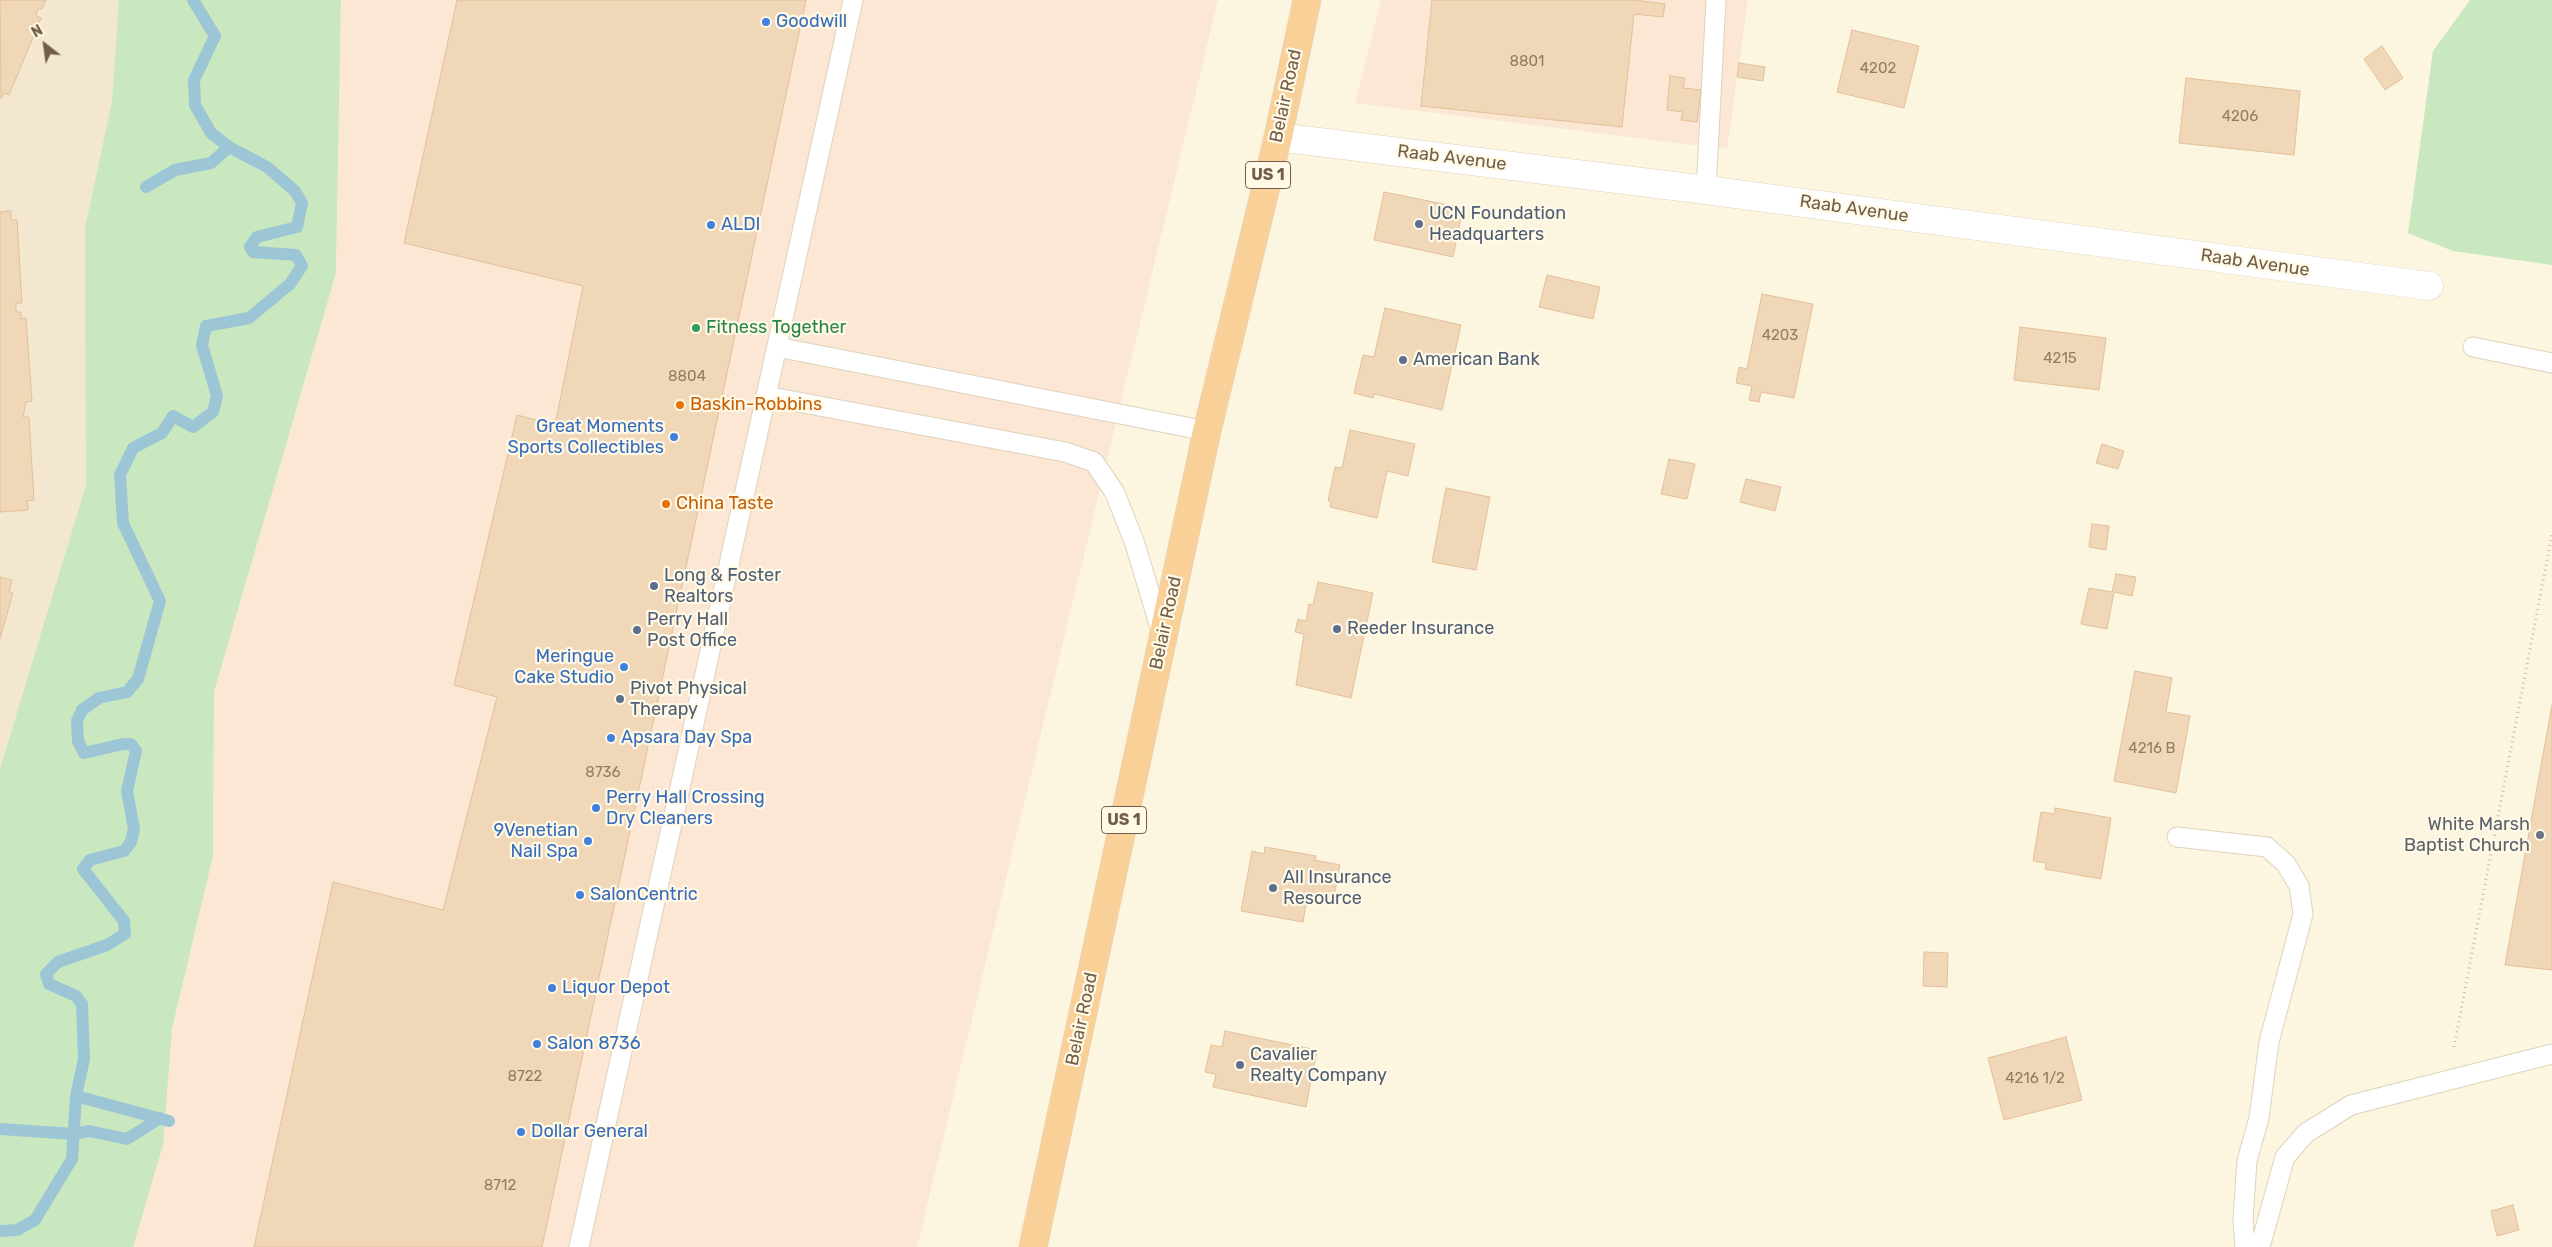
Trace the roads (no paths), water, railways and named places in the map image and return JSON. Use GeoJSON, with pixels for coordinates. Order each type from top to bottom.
{"type":"FeatureCollection","features":[{"type":"Feature","properties":{"kind":"highway","name":"Belair Road"},"geometry":{"type":"LineString","coordinates":[[1033,1247],[1207,431],[1278,137],[1307,0]]}},
{"type":"Feature","properties":{"kind":"street","name":"Raab Avenue"},"geometry":{"type":"LineString","coordinates":[[1278,137],[1706,190],[2430,286]]}},
{"type":"Feature","properties":{"kind":"lane"},"geometry":{"type":"LineString","coordinates":[[579,1247],[853,0]]}},
{"type":"Feature","properties":{"kind":"lane"},"geometry":{"type":"LineString","coordinates":[[1706,190],[1716,0]]}},
{"type":"Feature","properties":{"kind":"lane"},"geometry":{"type":"LineString","coordinates":[[777,347],[1207,431]]}},
{"type":"Feature","properties":{"kind":"lane"},"geometry":{"type":"LineString","coordinates":[[2473,347],[2552,363]]}},
{"type":"Feature","properties":{"kind":"lane"},"geometry":{"type":"LineString","coordinates":[[766,396],[1065,452],[1094,462],[1115,493],[1135,544],[1163,637]]}},
{"type":"Feature","properties":{"kind":"lane"},"geometry":{"type":"LineString","coordinates":[[2178,837],[2267,847],[2286,864],[2299,886],[2303,914],[2269,1042],[2259,1118],[2247,1161],[2243,1219],[2245,1247]]}},
{"type":"Feature","properties":{"kind":"lane"},"geometry":{"type":"LineString","coordinates":[[2260,1247],[2285,1157],[2306,1133],[2351,1105],[2552,1054]]}},
{"type":"Feature","properties":{"kind":"waterway"},"geometry":{"type":"LineString","coordinates":[[0,1231],[17,1230],[35,1220],[72,1159],[76,1096],[84,1059],[82,1004],[76,996],[49,984],[46,974],[58,962],[107,945],[125,934],[124,921],[83,869],[90,860],[124,851],[131,842],[134,829],[127,791],[136,751],[131,744],[123,744],[84,753],[78,741],[77,721],[82,710],[99,698],[127,692],[138,679],[160,601],[123,523],[120,475],[133,448],[162,433],[173,416],[193,427],[213,412],[217,396],[202,345],[206,326],[249,318],[290,284],[302,266],[296,255],[253,252],[250,247],[257,237],[297,227],[302,203],[295,191],[267,167],[229,147],[211,133],[195,105],[194,80],[215,36],[193,0]]}},
{"type":"Feature","properties":{"kind":"waterway"},"geometry":{"type":"LineString","coordinates":[[146,187],[175,170],[211,163],[229,147]]}},
{"type":"Feature","properties":{"kind":"waterway"},"geometry":{"type":"LineString","coordinates":[[76,1096],[169,1121]]}},
{"type":"Feature","properties":{"kind":"waterway"},"geometry":{"type":"LineString","coordinates":[[0,1129],[74,1134],[89,1131],[127,1139],[160,1118]]}},
{"type":"Feature","properties":{"kind":"place","name":"Goodwill"},"geometry":{"type":"Point","coordinates":[766,22]}},
{"type":"Feature","properties":{"kind":"place","name":"UCN Foundation Headquarters"},"geometry":{"type":"Point","coordinates":[1419,224]}},
{"type":"Feature","properties":{"kind":"place","name":"ALDI"},"geometry":{"type":"Point","coordinates":[711,225]}},
{"type":"Feature","properties":{"kind":"place","name":"Fitness Together"},"geometry":{"type":"Point","coordinates":[696,328]}},
{"type":"Feature","properties":{"kind":"place","name":"American Bank"},"geometry":{"type":"Point","coordinates":[1403,360]}},
{"type":"Feature","properties":{"kind":"place","name":"Baskin-Robbins"},"geometry":{"type":"Point","coordinates":[680,405]}},
{"type":"Feature","properties":{"kind":"place","name":"Great Moments Sports Collectibles"},"geometry":{"type":"Point","coordinates":[674,437]}},
{"type":"Feature","properties":{"kind":"place","name":"China Taste"},"geometry":{"type":"Point","coordinates":[666,504]}},
{"type":"Feature","properties":{"kind":"place","name":"Long & Foster Realtors"},"geometry":{"type":"Point","coordinates":[654,586]}},
{"type":"Feature","properties":{"kind":"place","name":"Reeder Insurance"},"geometry":{"type":"Point","coordinates":[1337,629]}},
{"type":"Feature","properties":{"kind":"place","name":"Perry Hall Post Office"},"geometry":{"type":"Point","coordinates":[637,630]}},
{"type":"Feature","properties":{"kind":"place","name":"Meringue Cake Studio"},"geometry":{"type":"Point","coordinates":[624,667]}},
{"type":"Feature","properties":{"kind":"place","name":"Pivot Physical Therapy"},"geometry":{"type":"Point","coordinates":[620,699]}},
{"type":"Feature","properties":{"kind":"place","name":"Apsara Day Spa"},"geometry":{"type":"Point","coordinates":[611,738]}},
{"type":"Feature","properties":{"kind":"place","name":"Perry Hall Crossing Dry Cleaners"},"geometry":{"type":"Point","coordinates":[596,808]}},
{"type":"Feature","properties":{"kind":"place","name":"White Marsh Baptist Church"},"geometry":{"type":"Point","coordinates":[2540,835]}},
{"type":"Feature","properties":{"kind":"place","name":"9Venetian Nail Spa"},"geometry":{"type":"Point","coordinates":[588,841]}},
{"type":"Feature","properties":{"kind":"place","name":"All Insurance Resource"},"geometry":{"type":"Point","coordinates":[1273,888]}},
{"type":"Feature","properties":{"kind":"place","name":"SalonCentric"},"geometry":{"type":"Point","coordinates":[580,895]}},
{"type":"Feature","properties":{"kind":"place","name":"Liquor Depot"},"geometry":{"type":"Point","coordinates":[552,988]}},
{"type":"Feature","properties":{"kind":"place","name":"Salon 8736"},"geometry":{"type":"Point","coordinates":[537,1044]}},
{"type":"Feature","properties":{"kind":"place","name":"Cavalier Realty Company"},"geometry":{"type":"Point","coordinates":[1240,1065]}},
{"type":"Feature","properties":{"kind":"place","name":"Dollar General"},"geometry":{"type":"Point","coordinates":[521,1132]}}]}
